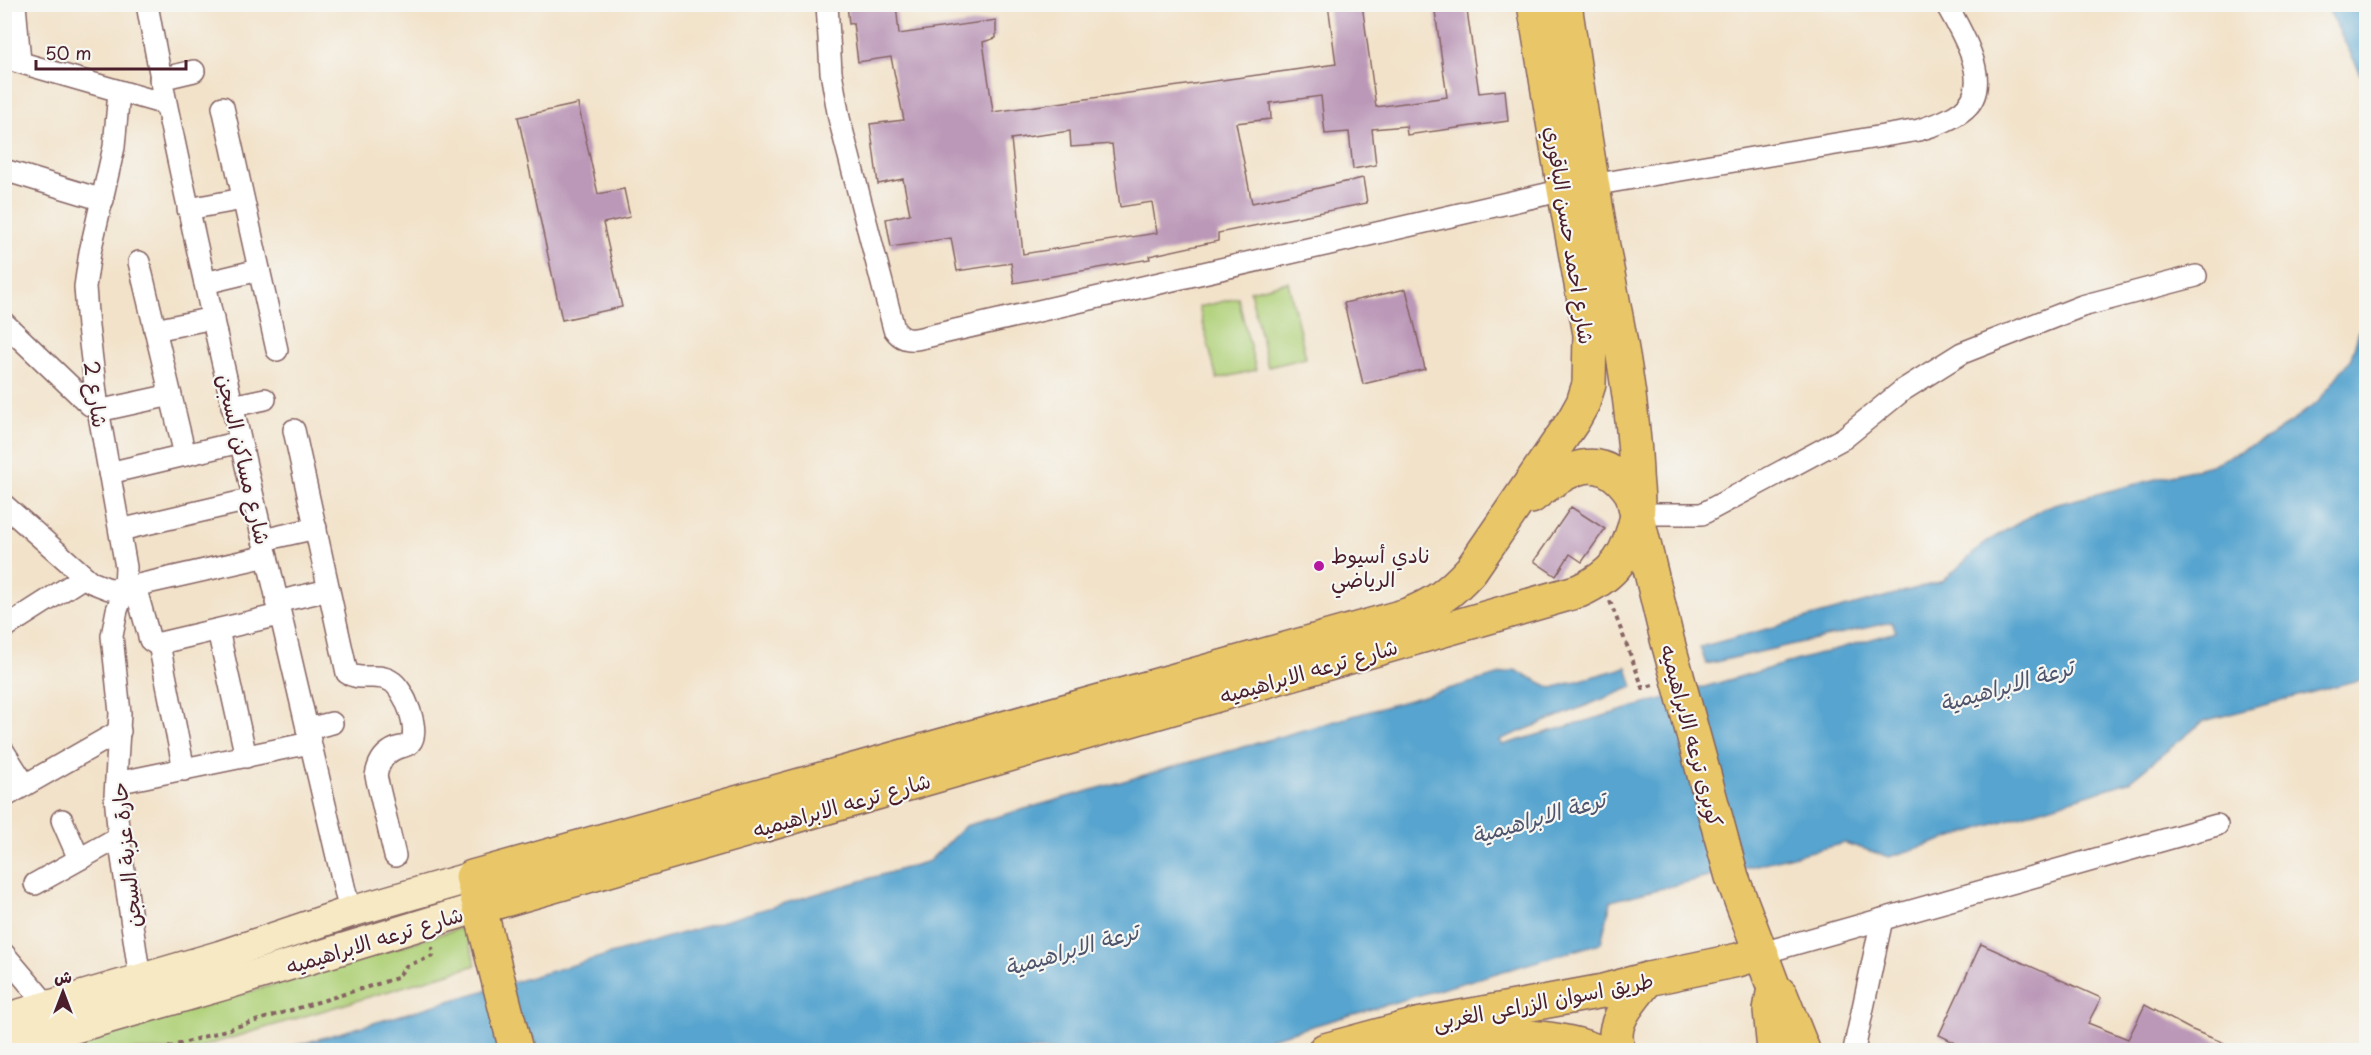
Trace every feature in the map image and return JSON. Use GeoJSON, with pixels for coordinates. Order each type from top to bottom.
{"type":"FeatureCollection","features":[{"type":"Feature","properties":{"kind":"main road","name":"شارع احمد حسن الباقوري"},"geometry":{"type":"LineString","coordinates":[[1534,4],[1629,388],[1635,443],[1638,514]]}},
{"type":"Feature","properties":{"kind":"main road","name":"شارع احمد حسن الباقوري"},"geometry":{"type":"LineString","coordinates":[[1509,515],[1573,421],[1583,403],[1589,384],[1590,334],[1565,4]]}},
{"type":"Feature","properties":{"kind":"main road"},"geometry":{"type":"LineString","coordinates":[[1509,515],[1559,475],[1575,468],[1592,466],[1608,470],[1622,478],[1632,494],[1638,514]]}},
{"type":"Feature","properties":{"kind":"main road","name":"شارع ترعه الابراهيميه"},"geometry":{"type":"LineString","coordinates":[[4,1048],[230,983],[476,892],[1119,710],[1579,591],[1602,579],[1614,568],[1628,549],[1638,514]]}},
{"type":"Feature","properties":{"kind":"main road","name":"كوبرى ترعه الابراهيميه"},"geometry":{"type":"LineString","coordinates":[[1638,514],[1667,639],[1732,877],[1774,988]]}},
{"type":"Feature","properties":{"kind":"main road","name":"شارع ترعه الابراهيميه"},"geometry":{"type":"LineString","coordinates":[[1119,710],[1433,604],[1453,590],[1471,570],[1509,515]]}},
{"type":"Feature","properties":{"kind":"main road"},"geometry":{"type":"LineString","coordinates":[[476,892],[516,1050]]}},
{"type":"Feature","properties":{"kind":"main road","name":"شارع ترعه الابراهيميه"},"geometry":{"type":"LineString","coordinates":[[4,1019],[220,956],[350,912],[476,892]]}},
{"type":"Feature","properties":{"kind":"main road","name":"طريق اسوان الزراعى الغربى"},"geometry":{"type":"LineString","coordinates":[[1325,1050],[1418,1025],[1603,991],[1738,960],[1762,952]]}},
{"type":"Feature","properties":{"kind":"main road"},"geometry":{"type":"LineString","coordinates":[[220,956],[230,983]]}},
{"type":"Feature","properties":{"kind":"main road"},"geometry":{"type":"LineString","coordinates":[[1619,1050],[1616,1044],[1617,1024],[1625,1007],[1648,979]]}},
{"type":"Feature","properties":{"kind":"main road"},"geometry":{"type":"LineString","coordinates":[[1774,988],[1770,1010],[1774,1050]]}},
{"type":"Feature","properties":{"kind":"main road"},"geometry":{"type":"LineString","coordinates":[[1774,988],[1781,995],[1803,1050]]}},
{"type":"Feature","properties":{"kind":"main road","name":"طريق اسوان الزراعى الغربى"},"geometry":{"type":"LineString","coordinates":[[1404,1050],[1489,1036],[1518,1036],[1566,1043],[1594,1050]]}},
{"type":"Feature","properties":{"kind":"street"},"geometry":{"type":"LineString","coordinates":[[15,4],[12,60],[165,104]]}},
{"type":"Feature","properties":{"kind":"street","name":"شارع مساكن السجن"},"geometry":{"type":"LineString","coordinates":[[147,4],[165,104],[240,442],[350,912]]}},
{"type":"Feature","properties":{"kind":"street"},"geometry":{"type":"LineString","coordinates":[[827,4],[831,72],[840,118],[894,329],[899,336],[907,340],[1578,188],[1907,132],[1946,122],[1965,110],[1976,91],[1975,68],[1968,45],[1946,4]]}},
{"type":"Feature","properties":{"kind":"street"},"geometry":{"type":"LineString","coordinates":[[160,79],[194,71]]}},
{"type":"Feature","properties":{"kind":"street","name":"شارع 2"},"geometry":{"type":"LineString","coordinates":[[119,92],[114,147],[104,200],[90,252],[85,287],[98,409],[130,587]]}},
{"type":"Feature","properties":{"kind":"street"},"geometry":{"type":"LineString","coordinates":[[223,107],[277,350]]}},
{"type":"Feature","properties":{"kind":"street"},"geometry":{"type":"LineString","coordinates":[[4,170],[104,200]]}},
{"type":"Feature","properties":{"kind":"street"},"geometry":{"type":"LineString","coordinates":[[188,209],[243,199]]}},
{"type":"Feature","properties":{"kind":"street"},"geometry":{"type":"LineString","coordinates":[[139,262],[185,455]]}},
{"type":"Feature","properties":{"kind":"street"},"geometry":{"type":"LineString","coordinates":[[205,283],[259,270]]}},
{"type":"Feature","properties":{"kind":"street"},"geometry":{"type":"LineString","coordinates":[[1638,514],[1702,514],[1844,438],[1903,390],[1962,353],[2082,306],[2196,276]]}},
{"type":"Feature","properties":{"kind":"street"},"geometry":{"type":"LineString","coordinates":[[155,330],[213,318]]}},
{"type":"Feature","properties":{"kind":"street"},"geometry":{"type":"LineString","coordinates":[[4,323],[90,405],[98,409],[107,410],[171,394]]}},
{"type":"Feature","properties":{"kind":"street"},"geometry":{"type":"LineString","coordinates":[[232,406],[265,399]]}},
{"type":"Feature","properties":{"kind":"street"},"geometry":{"type":"LineString","coordinates":[[294,430],[347,673],[361,678],[377,676],[392,681],[400,687],[408,704],[414,732],[413,738],[406,745],[387,754],[377,768],[376,776],[394,856]]}},
{"type":"Feature","properties":{"kind":"street"},"geometry":{"type":"LineString","coordinates":[[108,473],[240,442]]}},
{"type":"Feature","properties":{"kind":"street"},"geometry":{"type":"LineString","coordinates":[[120,530],[254,499]]}},
{"type":"Feature","properties":{"kind":"street"},"geometry":{"type":"LineString","coordinates":[[4,505],[84,577],[100,586],[130,587],[265,548],[316,528]]}},
{"type":"Feature","properties":{"kind":"street"},"geometry":{"type":"LineString","coordinates":[[4,628],[84,577]]}},
{"type":"Feature","properties":{"kind":"street"},"geometry":{"type":"LineString","coordinates":[[130,587],[150,640],[159,644],[218,630],[329,590]]}},
{"type":"Feature","properties":{"kind":"street","name":"حارة عزبة السجن"},"geometry":{"type":"LineString","coordinates":[[130,587],[117,610],[112,636],[120,713],[116,783],[119,837],[140,979]]}},
{"type":"Feature","properties":{"kind":"street"},"geometry":{"type":"LineString","coordinates":[[218,630],[246,757]]}},
{"type":"Feature","properties":{"kind":"street"},"geometry":{"type":"LineString","coordinates":[[159,644],[184,770]]}},
{"type":"Feature","properties":{"kind":"street"},"geometry":{"type":"LineString","coordinates":[[116,783],[246,757],[308,736],[332,723]]}},
{"type":"Feature","properties":{"kind":"street"},"geometry":{"type":"LineString","coordinates":[[4,797],[120,731]]}},
{"type":"Feature","properties":{"kind":"street"},"geometry":{"type":"LineString","coordinates":[[4,752],[25,785]]}},
{"type":"Feature","properties":{"kind":"street"},"geometry":{"type":"LineString","coordinates":[[63,820],[79,859]]}},
{"type":"Feature","properties":{"kind":"street"},"geometry":{"type":"LineString","coordinates":[[1762,952],[2217,825]]}},
{"type":"Feature","properties":{"kind":"street"},"geometry":{"type":"LineString","coordinates":[[35,884],[119,837]]}},
{"type":"Feature","properties":{"kind":"street"},"geometry":{"type":"LineString","coordinates":[[1854,1050],[1882,919]]}},
{"type":"Feature","properties":{"kind":"street"},"geometry":{"type":"LineString","coordinates":[[4,954],[48,1006]]}},
{"type":"Feature","properties":{"kind":"path"},"geometry":{"type":"LineString","coordinates":[[1602,579],[1643,688],[1654,685]]}},
{"type":"Feature","properties":{"kind":"path"},"geometry":{"type":"LineString","coordinates":[[160,1050],[397,978],[406,966],[434,956],[430,939]]}},
{"type":"Feature","properties":{"kind":"green space"},"geometry":{"type":"Polygon","coordinates":[[[1288,282],[1306,358],[1268,367],[1250,291],[1288,282]]]}},
{"type":"Feature","properties":{"kind":"green space"},"geometry":{"type":"Polygon","coordinates":[[[1238,298],[1256,370],[1217,379],[1199,307],[1238,298]]]}},
{"type":"Feature","properties":{"kind":"green space"},"geometry":{"type":"Polygon","coordinates":[[[464,927],[476,965],[191,1050],[56,1050],[464,927]]]}},
{"type":"Feature","properties":{"kind":"water"},"geometry":{"type":"Polygon","coordinates":[[[2326,5],[2366,5],[2366,84],[2326,5]]]}},
{"type":"Feature","properties":{"kind":"water","name":"ترعة الابراهيمية"},"geometry":{"type":"Polygon","coordinates":[[[2366,308],[2366,678],[2204,721],[2128,782],[1889,857],[1845,843],[1611,901],[1601,943],[1229,1050],[281,1050],[929,861],[965,826],[1515,670],[1552,688],[1627,667],[1633,687],[1499,740],[1502,745],[1896,632],[1892,622],[1706,664],[1700,647],[1943,581],[1986,542],[2046,507],[2211,465],[2270,437],[2318,402],[2351,358],[2366,308]]]}},
{"type":"Feature","properties":{"kind":"building"},"geometry":{"type":"Polygon","coordinates":[[[847,4],[896,4],[899,34],[996,20],[996,38],[983,42],[993,112],[1336,64],[1328,4],[1362,4],[1376,107],[1447,97],[1434,4],[1466,4],[1479,93],[1505,90],[1508,121],[1407,135],[1406,126],[1372,129],[1376,165],[1353,169],[1349,132],[1325,134],[1321,96],[1270,103],[1271,119],[1236,123],[1252,203],[1363,178],[1367,203],[1218,233],[1218,241],[1149,256],[1150,259],[1014,283],[1011,263],[957,271],[951,238],[891,247],[886,219],[910,214],[903,179],[878,184],[870,124],[904,120],[891,57],[858,62],[853,23],[849,24],[847,4]],[[1070,131],[1011,139],[1023,254],[1157,233],[1152,202],[1120,207],[1112,144],[1071,147],[1070,131]]]}},
{"type":"Feature","properties":{"kind":"building"},"geometry":{"type":"Polygon","coordinates":[[[578,104],[598,194],[624,189],[630,217],[603,223],[622,307],[562,320],[518,117],[578,104]]]}},
{"type":"Feature","properties":{"kind":"building"},"geometry":{"type":"Polygon","coordinates":[[[1406,289],[1425,369],[1363,384],[1344,303],[1406,289]]]}},
{"type":"Feature","properties":{"kind":"building"},"geometry":{"type":"Polygon","coordinates":[[[1571,507],[1605,529],[1582,562],[1570,554],[1556,576],[1534,561],[1571,507]]]}},
{"type":"Feature","properties":{"kind":"building"},"geometry":{"type":"Polygon","coordinates":[[[1981,944],[2101,998],[2088,1023],[2128,1039],[2145,1005],[2190,1029],[2241,1050],[1970,1050],[1939,1035],[1981,944]]]}},
{"type":"Feature","properties":{"kind":"place","name":"نادي أسيوط الرياضي"},"geometry":{"type":"Point","coordinates":[1319,566]}}]}
